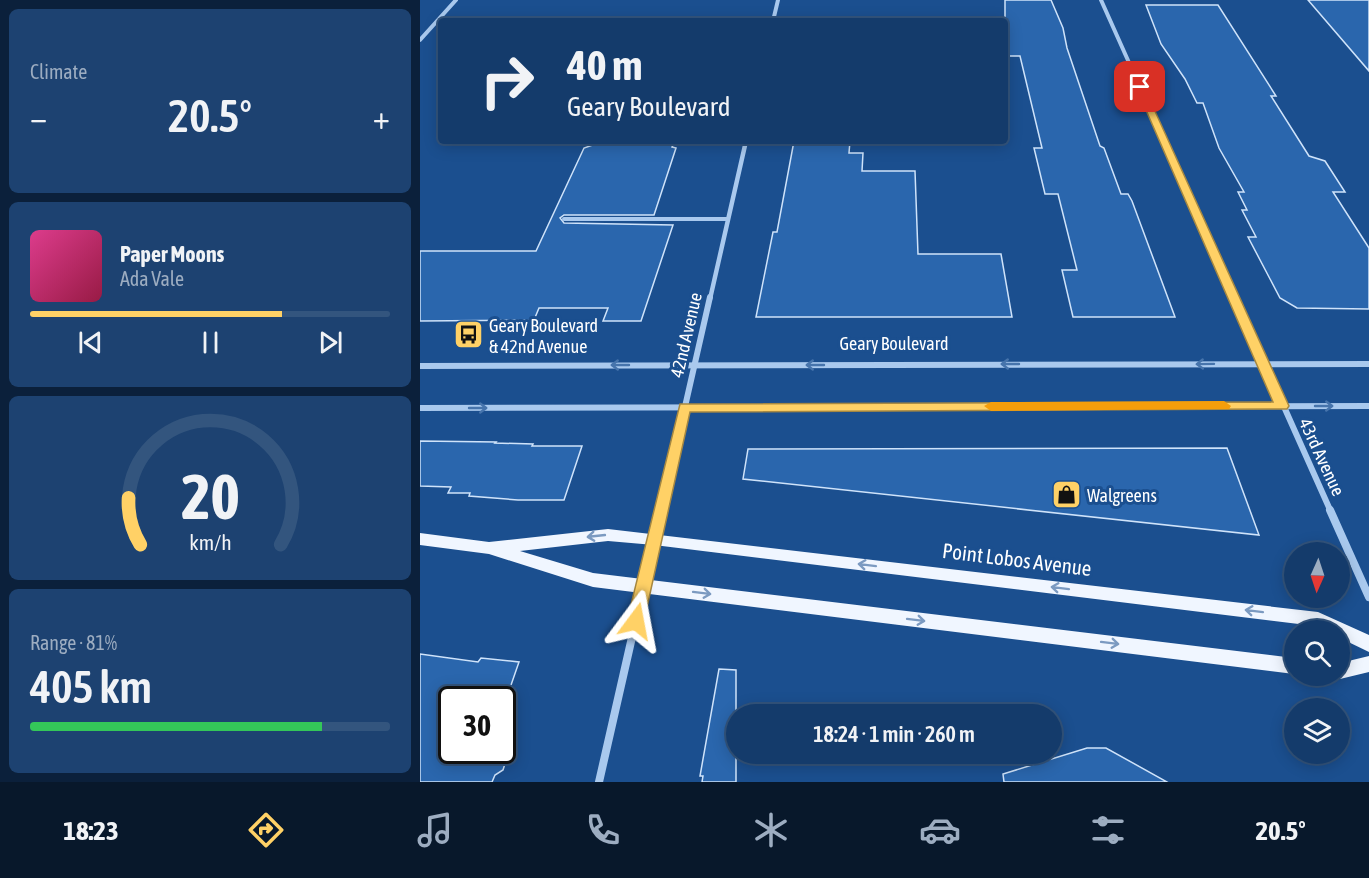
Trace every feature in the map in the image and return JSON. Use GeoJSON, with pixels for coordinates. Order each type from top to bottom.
{"type":"FeatureCollection","features":[{"type":"Feature","properties":{"kind":"main road"},"geometry":{"type":"LineString","coordinates":[[489,548],[608,535],[654,539]]}},
{"type":"Feature","properties":{"kind":"main road"},"geometry":{"type":"LineString","coordinates":[[420,539],[489,548],[593,580],[1284,665]]}},
{"type":"Feature","properties":{"kind":"main road","name":"Point Lobos Avenue"},"geometry":{"type":"LineString","coordinates":[[654,539],[1318,619],[1369,644]]}},
{"type":"Feature","properties":{"kind":"main road"},"geometry":{"type":"LineString","coordinates":[[1350,669],[1369,664]]}},
{"type":"Feature","properties":{"kind":"street"},"geometry":{"type":"LineString","coordinates":[[440,18],[456,0]]}},
{"type":"Feature","properties":{"kind":"street"},"geometry":{"type":"LineString","coordinates":[[774,18],[778,0]]}},
{"type":"Feature","properties":{"kind":"street","name":"43rd Avenue"},"geometry":{"type":"LineString","coordinates":[[1101,0],[1369,597]]}},
{"type":"Feature","properties":{"kind":"street"},"geometry":{"type":"LineString","coordinates":[[420,40],[438,20]]}},
{"type":"Feature","properties":{"kind":"street","name":"42nd Avenue"},"geometry":{"type":"LineString","coordinates":[[598,782],[745,144]]}},
{"type":"Feature","properties":{"kind":"street","name":"Geary Boulevard"},"geometry":{"type":"LineString","coordinates":[[420,366],[1369,364]]}},
{"type":"Feature","properties":{"kind":"street"},"geometry":{"type":"LineString","coordinates":[[420,408],[1369,406]]}},
{"type":"Feature","properties":{"kind":"lane"},"geometry":{"type":"LineString","coordinates":[[564,219],[728,219]]}},
{"type":"Feature","properties":{"kind":"building"},"geometry":{"type":"Polygon","coordinates":[[[1005,0],[1051,0],[1063,28],[1067,48],[1100,146],[1104,148],[1121,194],[1128,194],[1132,201],[1175,317],[1073,317],[1062,270],[1077,270],[1058,194],[1045,194],[1034,148],[1042,148],[1020,56],[1008,56],[1008,18],[1005,18],[1005,0]]]}},
{"type":"Feature","properties":{"kind":"building"},"geometry":{"type":"Polygon","coordinates":[[[1308,0],[1369,0],[1369,71],[1308,0]]]}},
{"type":"Feature","properties":{"kind":"building"},"geometry":{"type":"Polygon","coordinates":[[[1146,5],[1218,5],[1276,96],[1271,96],[1309,156],[1325,161],[1345,192],[1333,192],[1369,248],[1369,309],[1297,308],[1280,298],[1248,237],[1256,237],[1242,210],[1247,210],[1238,192],[1244,192],[1219,148],[1203,103],[1197,103],[1185,79],[1161,44],[1146,5]]]}},
{"type":"Feature","properties":{"kind":"building"},"geometry":{"type":"Polygon","coordinates":[[[595,144],[674,144],[672,147],[676,148],[654,215],[564,215],[560,218],[564,223],[673,225],[641,321],[603,321],[608,308],[539,308],[534,320],[420,321],[420,251],[536,251],[584,148],[595,144]]]}},
{"type":"Feature","properties":{"kind":"building"},"geometry":{"type":"Polygon","coordinates":[[[793,144],[850,144],[849,153],[863,153],[862,171],[915,171],[918,254],[1001,254],[1012,317],[756,317],[773,232],[777,232],[793,144]]]}},
{"type":"Feature","properties":{"kind":"building"},"geometry":{"type":"Polygon","coordinates":[[[420,441],[582,446],[564,500],[518,500],[469,496],[470,493],[448,493],[451,487],[420,486],[420,441]]]}},
{"type":"Feature","properties":{"kind":"building","name":"Walgreens"},"geometry":{"type":"Polygon","coordinates":[[[1227,448],[1259,535],[743,479],[748,449],[1227,448]]]}},
{"type":"Feature","properties":{"kind":"building"},"geometry":{"type":"Polygon","coordinates":[[[420,654],[478,662],[481,658],[519,662],[511,686],[438,686],[438,764],[505,764],[503,770],[495,775],[492,782],[420,782],[420,654]]]}},
{"type":"Feature","properties":{"kind":"building"},"geometry":{"type":"Polygon","coordinates":[[[719,669],[736,670],[736,704],[726,704],[726,764],[736,764],[736,782],[702,782],[703,776],[700,776],[719,669]]]}},
{"type":"Feature","properties":{"kind":"building"},"geometry":{"type":"Polygon","coordinates":[[[1087,748],[1106,748],[1167,782],[1004,782],[1003,774],[1035,764],[1062,764],[1062,756],[1087,748]]]}},
{"type":"Feature","properties":{"kind":"slow traffic"},"geometry":{"type":"LineString","coordinates":[[991,406],[1224,406]]}},
{"type":"Feature","properties":{"kind":"place","name":"Geary Boulevard & 42nd Avenue"},"geometry":{"type":"Point","coordinates":[468,335]}},
{"type":"Feature","properties":{"kind":"place","name":"Walgreens"},"geometry":{"type":"Point","coordinates":[1066,495]}},
{"type":"Feature","properties":{"kind":"route"},"geometry":{"type":"LineString","coordinates":[[636,621],[684,407],[1282,406],[1140,87]]}}]}
